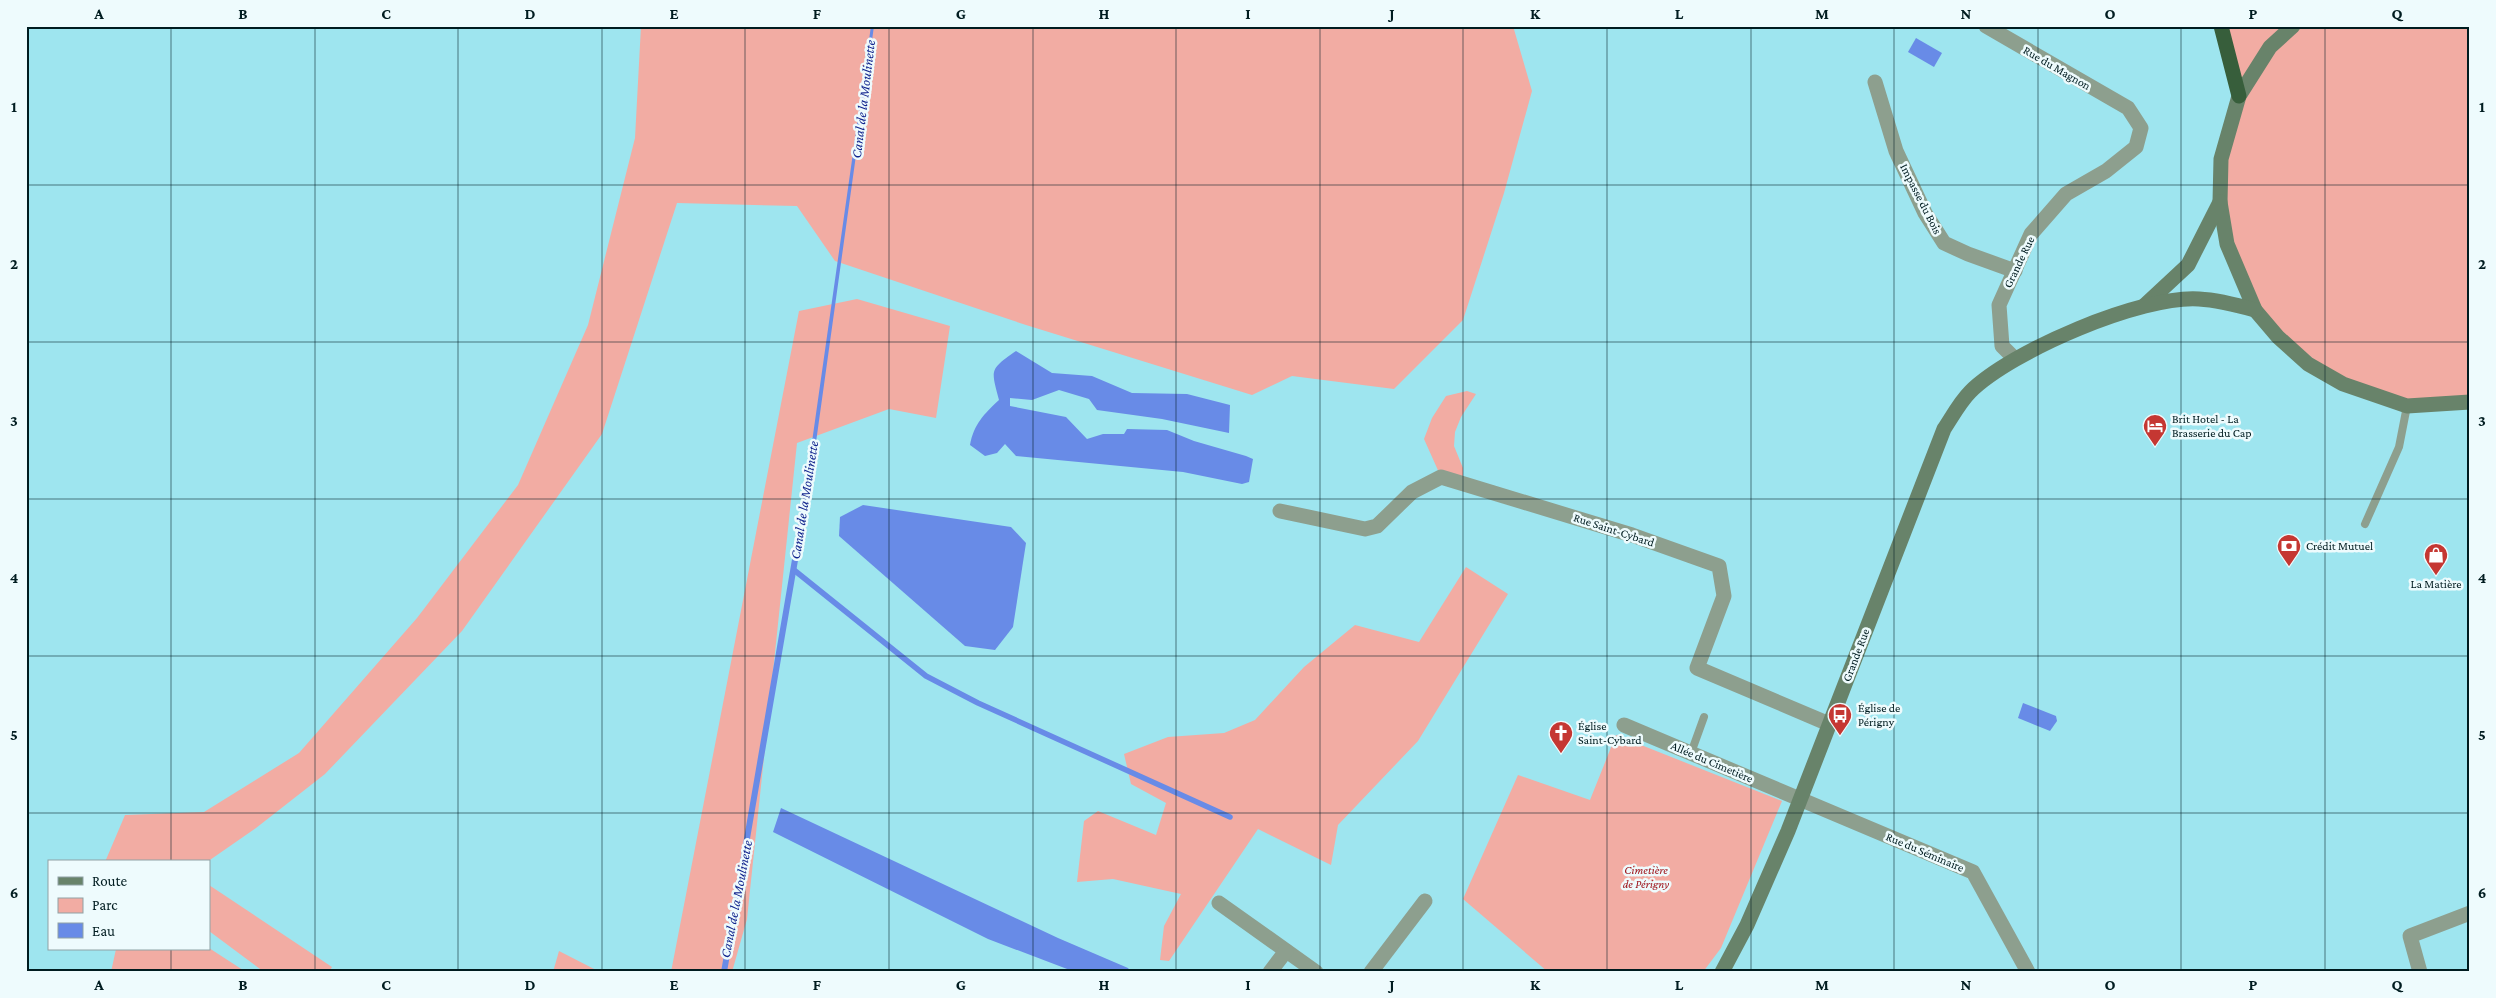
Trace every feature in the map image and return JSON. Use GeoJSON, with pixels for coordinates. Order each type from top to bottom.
{"type":"FeatureCollection","features":[{"type":"Feature","properties":{"kind":"highway"},"geometry":{"type":"LineString","coordinates":[[2221,26],[2239,96]]}},
{"type":"Feature","properties":{"kind":"street","name":"Rue du Magnon"},"geometry":{"type":"LineString","coordinates":[[1986,26],[2128,108],[2142,128],[2136,147]]}},
{"type":"Feature","properties":{"kind":"street"},"geometry":{"type":"LineString","coordinates":[[2293,26],[2270,47],[2239,96],[2221,160],[2220,202],[2227,244],[2255,310],[2278,337],[2308,364],[2343,384],[2407,406],[2470,402]]}},
{"type":"Feature","properties":{"kind":"street","name":"Impasse du Bois"},"geometry":{"type":"LineString","coordinates":[[1875,82],[1896,151],[1925,213],[1944,243],[2015,270]]}},
{"type":"Feature","properties":{"kind":"street","name":"Grande Rue"},"geometry":{"type":"LineString","coordinates":[[2015,359],[2002,346],[1999,304],[2031,234],[2066,194],[2106,171],[2136,147]]}},
{"type":"Feature","properties":{"kind":"street","name":"Grande Rue"},"geometry":{"type":"LineString","coordinates":[[2144,305],[2188,265],[2220,202]]}},
{"type":"Feature","properties":{"kind":"street","name":"Grande Rue"},"geometry":{"type":"LineString","coordinates":[[1722,972],[1747,925],[1800,800],[1944,429],[1970,392],[2015,359],[2060,336],[2144,305],[2198,299],[2255,310]]}},
{"type":"Feature","properties":{"kind":"street","name":"Rue Saint-Cybard"},"geometry":{"type":"LineString","coordinates":[[1280,511],[1365,529],[1377,526],[1412,492],[1441,477],[1632,534],[1719,566],[1724,596],[1697,668],[1829,724]]}},
{"type":"Feature","properties":{"kind":"street","name":"Allée du Cimetière"},"geometry":{"type":"LineString","coordinates":[[1624,726],[1800,800]]}},
{"type":"Feature","properties":{"kind":"street","name":"Rue du Séminaire"},"geometry":{"type":"LineString","coordinates":[[1800,800],[1973,872],[2028,972]]}},
{"type":"Feature","properties":{"kind":"street"},"geometry":{"type":"LineString","coordinates":[[1371,972],[1425,901]]}},
{"type":"Feature","properties":{"kind":"street"},"geometry":{"type":"LineString","coordinates":[[1219,903],[1316,972]]}},
{"type":"Feature","properties":{"kind":"street"},"geometry":{"type":"LineString","coordinates":[[2420,972],[2410,936],[2470,913]]}},
{"type":"Feature","properties":{"kind":"street"},"geometry":{"type":"LineString","coordinates":[[1270,972],[1286,951]]}},
{"type":"Feature","properties":{"kind":"lane"},"geometry":{"type":"LineString","coordinates":[[2364,524],[2399,446],[2407,406]]}},
{"type":"Feature","properties":{"kind":"lane"},"geometry":{"type":"LineString","coordinates":[[1691,753],[1704,717]]}},
{"type":"Feature","properties":{"kind":"green space"},"geometry":{"type":"Polygon","coordinates":[[[641,26],[1513,26],[1532,91],[1504,193],[1463,320],[1394,389],[1292,376],[1252,395],[1026,325],[835,261],[797,206],[677,203],[602,434],[462,631],[325,774],[256,828],[210,860],[106,860],[125,815],[204,812],[299,753],[417,618],[518,485],[588,325],[635,138],[641,26]]]}},
{"type":"Feature","properties":{"kind":"green space"},"geometry":{"type":"Polygon","coordinates":[[[2221,26],[2470,26],[2470,402],[2427,405],[2343,384],[2255,310],[2220,202],[2239,96],[2221,26]]]}},
{"type":"Feature","properties":{"kind":"green space"},"geometry":{"type":"Polygon","coordinates":[[[857,299],[950,326],[936,418],[889,409],[797,443],[747,919],[732,972],[671,972],[799,311],[857,299]]]}},
{"type":"Feature","properties":{"kind":"green space"},"geometry":{"type":"Polygon","coordinates":[[[1467,391],[1476,394],[1461,417],[1455,432],[1454,446],[1463,468],[1463,483],[1441,477],[1424,439],[1432,418],[1446,396],[1467,391]]]}},
{"type":"Feature","properties":{"kind":"green space"},"geometry":{"type":"Polygon","coordinates":[[[1466,567],[1508,594],[1418,741],[1338,825],[1331,865],[1258,829],[1169,961],[1160,960],[1164,926],[1181,894],[1113,879],[1077,882],[1084,821],[1098,811],[1156,835],[1166,803],[1131,784],[1124,754],[1168,737],[1224,733],[1255,720],[1304,667],[1355,625],[1419,642],[1466,567]]]}},
{"type":"Feature","properties":{"kind":"green space","name":"Cimetière de Périgny"},"geometry":{"type":"Polygon","coordinates":[[[1616,735],[1782,801],[1721,948],[1703,972],[1548,972],[1463,899],[1518,775],[1590,800],[1616,735]]]}},
{"type":"Feature","properties":{"kind":"green space"},"geometry":{"type":"Polygon","coordinates":[[[210,886],[332,967],[329,972],[264,972],[210,932],[210,886]]]}},
{"type":"Feature","properties":{"kind":"green space"},"geometry":{"type":"Polygon","coordinates":[[[210,949],[246,972],[111,972],[116,950],[210,949]]]}},
{"type":"Feature","properties":{"kind":"green space"},"geometry":{"type":"Polygon","coordinates":[[[559,951],[600,972],[553,972],[559,951]]]}},
{"type":"Feature","properties":{"kind":"water","name":"Canal de la Moulinette"},"geometry":{"type":"Polygon","coordinates":[[[871,26],[874,26],[806,514],[727,972],[721,972],[811,449],[871,26]]]}},
{"type":"Feature","properties":{"kind":"water"},"geometry":{"type":"Polygon","coordinates":[[[1916,38],[1942,53],[1934,67],[1908,52],[1916,38]]]}},
{"type":"Feature","properties":{"kind":"water"},"geometry":{"type":"Polygon","coordinates":[[[1016,351],[1052,373],[1092,376],[1132,393],[1187,394],[1230,405],[1229,433],[1162,419],[1097,410],[1089,399],[1059,390],[1032,400],[1010,398],[1010,406],[1066,417],[1087,439],[1103,434],[1124,434],[1127,429],[1167,430],[1194,441],[1246,456],[1253,459],[1249,482],[1242,484],[1183,472],[1016,456],[1005,444],[997,453],[985,456],[970,445],[974,431],[980,420],[999,400],[994,382],[994,371],[1001,362],[1016,351]]]}},
{"type":"Feature","properties":{"kind":"water"},"geometry":{"type":"Polygon","coordinates":[[[863,505],[1011,527],[1026,543],[1013,627],[995,650],[965,646],[839,536],[840,517],[863,505]]]}},
{"type":"Feature","properties":{"kind":"water"},"geometry":{"type":"Polygon","coordinates":[[[2023,703],[2056,716],[2057,721],[2050,731],[2018,718],[2023,703]]]}},
{"type":"Feature","properties":{"kind":"water"},"geometry":{"type":"Polygon","coordinates":[[[781,808],[1058,938],[1128,968],[1131,972],[1075,972],[988,939],[773,832],[781,808]]]}},
{"type":"Feature","properties":{"kind":"waterway"},"geometry":{"type":"LineString","coordinates":[[794,570],[926,676],[978,703],[1230,817]]}},
{"type":"Feature","properties":{"kind":"place","name":"Brit Hotel - La Brasserie du Cap"},"geometry":{"type":"Point","coordinates":[2155,447]}},
{"type":"Feature","properties":{"kind":"place","name":"Crédit Mutuel"},"geometry":{"type":"Point","coordinates":[2289,567]}},
{"type":"Feature","properties":{"kind":"place","name":"La Matière"},"geometry":{"type":"Point","coordinates":[2436,576]}},
{"type":"Feature","properties":{"kind":"place","name":"Église de Périgny"},"geometry":{"type":"Point","coordinates":[1840,736]}},
{"type":"Feature","properties":{"kind":"place","name":"Église Saint-Cybard"},"geometry":{"type":"Point","coordinates":[1561,754]}}]}
